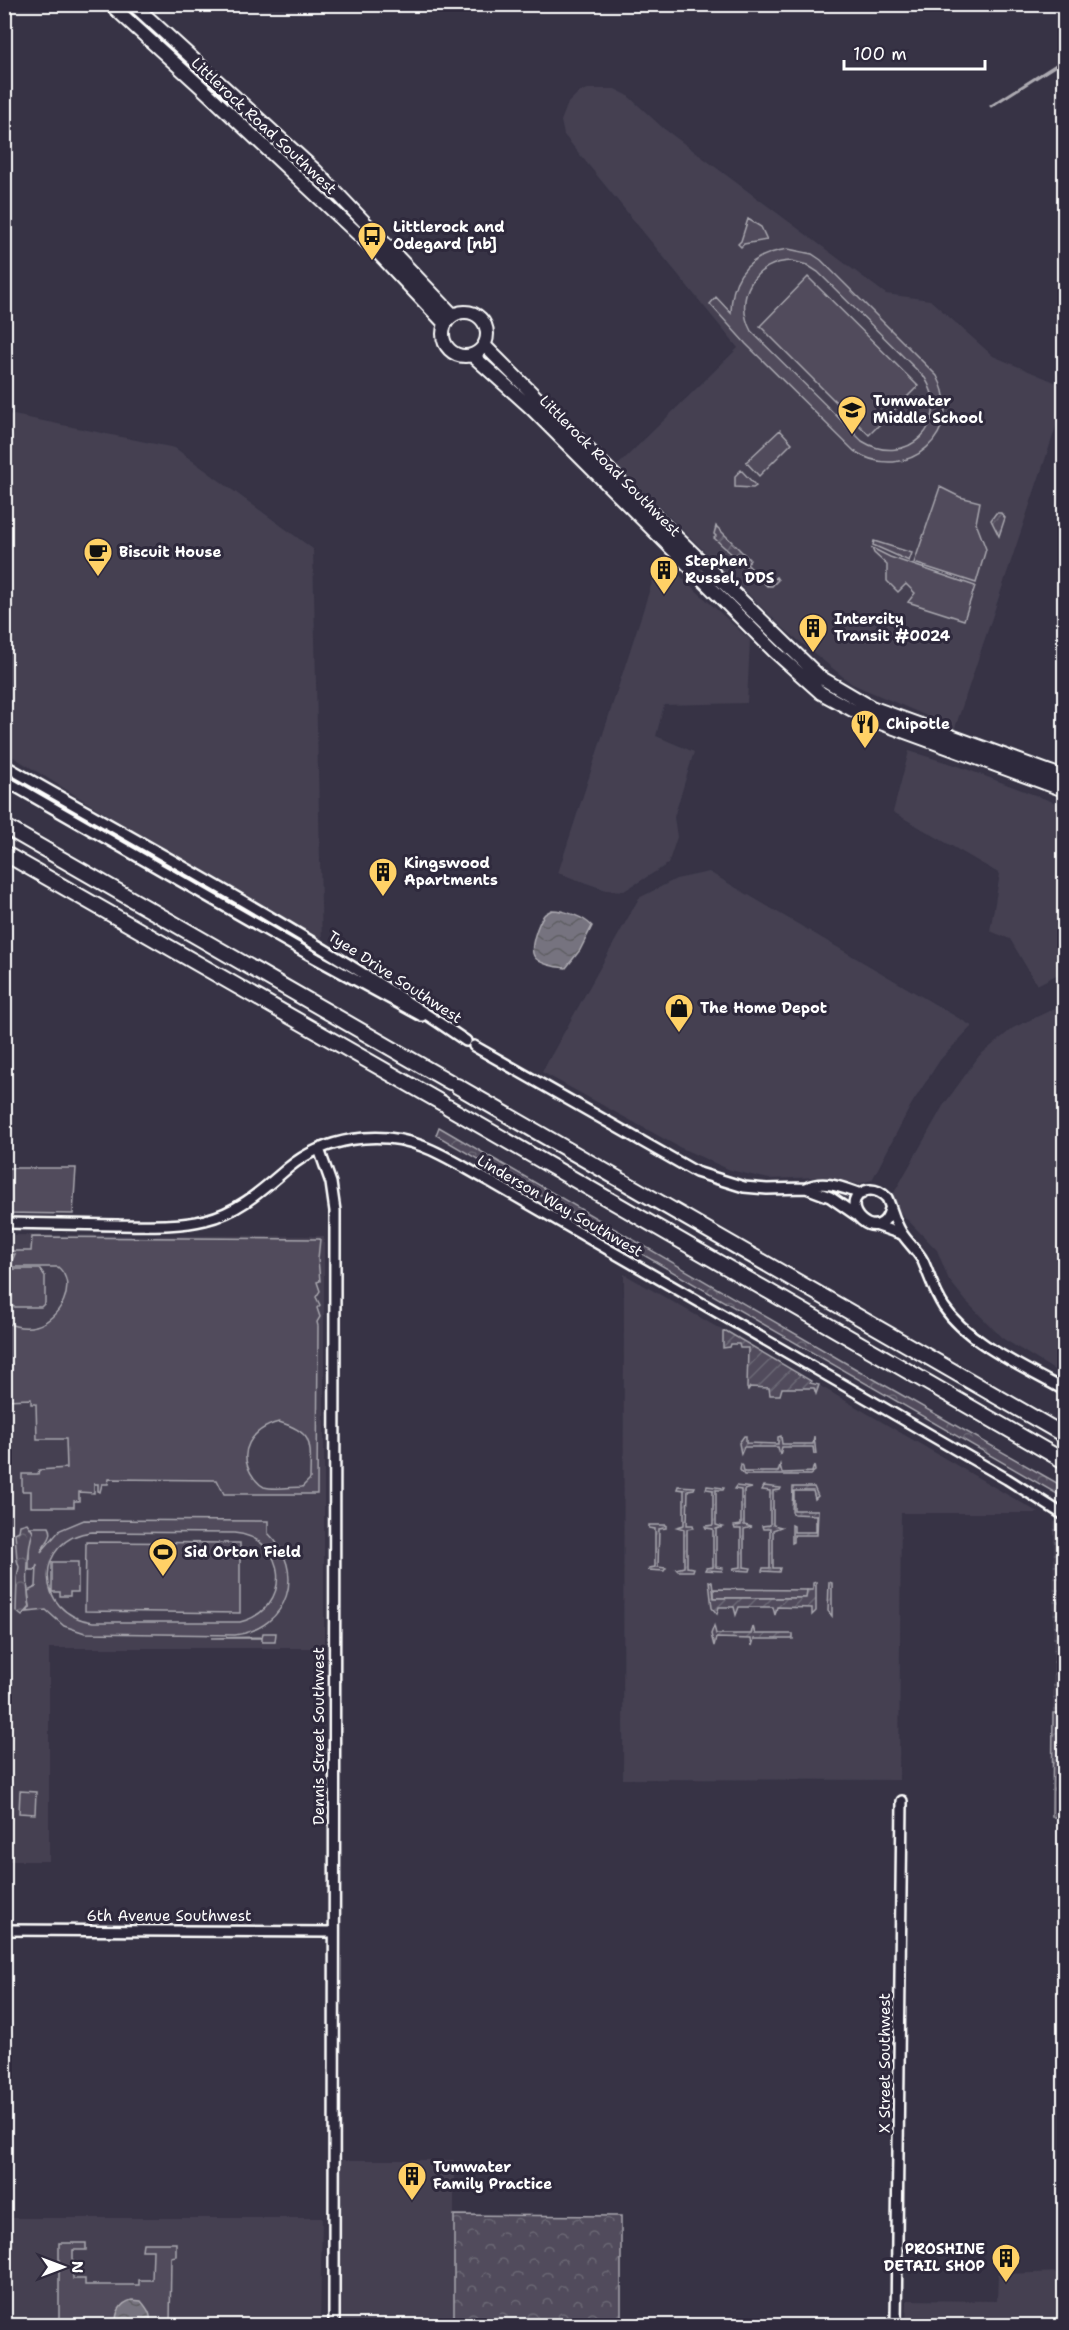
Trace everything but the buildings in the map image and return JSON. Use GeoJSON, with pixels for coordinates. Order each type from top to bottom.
{"type":"FeatureCollection","features":[{"type":"Feature","properties":{"kind":"highway"},"geometry":{"type":"LineString","coordinates":[[4,826],[1065,1435]]}},
{"type":"Feature","properties":{"kind":"highway"},"geometry":{"type":"LineString","coordinates":[[4,852],[1065,1461]]}},
{"type":"Feature","properties":{"kind":"highway"},"geometry":{"type":"LineString","coordinates":[[4,861],[77,894]]}},
{"type":"Feature","properties":{"kind":"main road","name":"Littlerock Road Southwest"},"geometry":{"type":"LineString","coordinates":[[110,4],[449,320]]}},
{"type":"Feature","properties":{"kind":"main road","name":"Littlerock Road Southwest"},"geometry":{"type":"LineString","coordinates":[[133,4],[316,171],[449,320]]}},
{"type":"Feature","properties":{"kind":"main road"},"geometry":{"type":"LineString","coordinates":[[449,320],[467,312],[480,318],[487,331],[484,345],[472,355]]}},
{"type":"Feature","properties":{"kind":"main road","name":"Littlerock Road Southwest"},"geometry":{"type":"LineString","coordinates":[[449,320],[442,333],[448,349],[462,356],[472,355],[531,408],[774,651],[822,693],[867,718],[1065,790]]}},
{"type":"Feature","properties":{"kind":"main road","name":"Littlerock Road Southwest"},"geometry":{"type":"LineString","coordinates":[[484,345],[820,677],[871,707],[1065,777]]}},
{"type":"Feature","properties":{"kind":"street","name":"Tyee Drive Southwest"},"geometry":{"type":"LineString","coordinates":[[4,765],[322,947],[398,994],[466,1041],[301,950],[4,780]]}},
{"type":"Feature","properties":{"kind":"street"},"geometry":{"type":"LineString","coordinates":[[474,1046],[696,1172],[744,1186],[767,1189],[806,1188],[830,1197],[864,1223],[901,1234],[912,1244],[922,1260],[933,1289],[956,1322],[977,1339],[1065,1390]]}},
{"type":"Feature","properties":{"kind":"street","name":"Linderson Way Southwest"},"geometry":{"type":"LineString","coordinates":[[4,1223],[161,1225],[204,1221],[235,1209],[252,1199],[291,1166],[319,1149],[351,1140],[385,1138],[411,1142],[437,1152],[986,1467],[1065,1515]]}},
{"type":"Feature","properties":{"kind":"street","name":"Dennis Street Southwest"},"geometry":{"type":"LineString","coordinates":[[319,1149],[332,1183],[335,1211],[334,2325]]}},
{"type":"Feature","properties":{"kind":"street"},"geometry":{"type":"LineString","coordinates":[[806,1188],[815,1184],[825,1184],[861,1194],[872,1190],[883,1194],[887,1198],[901,1234]]}},
{"type":"Feature","properties":{"kind":"street"},"geometry":{"type":"LineString","coordinates":[[856,1215],[855,1203],[861,1194]]}},
{"type":"Feature","properties":{"kind":"street"},"geometry":{"type":"LineString","coordinates":[[875,1225],[885,1220],[890,1209]]}},
{"type":"Feature","properties":{"kind":"street","name":"X Street Southwest"},"geometry":{"type":"LineString","coordinates":[[896,2325],[902,1801]]}},
{"type":"Feature","properties":{"kind":"street","name":"6th Avenue Southwest"},"geometry":{"type":"LineString","coordinates":[[4,1930],[333,1932]]}},
{"type":"Feature","properties":{"kind":"shaded area","name":"Tumwater Middle School"},"geometry":{"type":"Polygon","coordinates":[[[588,89],[615,89],[627,95],[663,128],[886,294],[930,300],[993,356],[1064,386],[1064,403],[955,728],[852,684],[783,628],[617,466],[738,348],[564,135],[561,121],[568,103],[579,92],[588,89]]]}},
{"type":"Feature","properties":{"kind":"shaded area"},"geometry":{"type":"Polygon","coordinates":[[[4,413],[175,448],[313,549],[322,947],[5,752],[4,413]]]}},
{"type":"Feature","properties":{"kind":"shaded area"},"geometry":{"type":"Polygon","coordinates":[[[665,562],[750,640],[747,703],[664,705],[656,736],[694,752],[674,817],[677,837],[668,864],[624,891],[606,890],[558,873],[658,564],[665,562]]]}},
{"type":"Feature","properties":{"kind":"shaded area"},"geometry":{"type":"Polygon","coordinates":[[[909,751],[958,766],[1064,806],[1064,971],[1037,985],[1010,939],[990,931],[1000,874],[893,812],[909,751]]]}},
{"type":"Feature","properties":{"kind":"shaded area"},"geometry":{"type":"Polygon","coordinates":[[[709,872],[972,1026],[940,1060],[911,1105],[872,1180],[858,1184],[820,1177],[769,1179],[730,1170],[679,1147],[542,1072],[639,898],[676,879],[709,872]]]}},
{"type":"Feature","properties":{"kind":"shaded area"},"geometry":{"type":"Polygon","coordinates":[[[1064,1004],[1064,1376],[1002,1338],[949,1280],[937,1250],[891,1203],[894,1193],[943,1106],[979,1056],[1013,1028],[1064,1004]]]}},
{"type":"Feature","properties":{"kind":"shaded area"},"geometry":{"type":"Polygon","coordinates":[[[5,1235],[324,1236],[324,1648],[49,1648],[49,1861],[5,1861],[5,1235]]]}},
{"type":"Feature","properties":{"kind":"shaded area"},"geometry":{"type":"Polygon","coordinates":[[[624,1274],[1039,1513],[901,1513],[899,1780],[623,1779],[624,1274]]]}},
{"type":"Feature","properties":{"kind":"shaded area"},"geometry":{"type":"Polygon","coordinates":[[[1054,1521],[1064,1527],[1064,1713],[1053,1713],[1054,1521]]]}},
{"type":"Feature","properties":{"kind":"shaded area"},"geometry":{"type":"Polygon","coordinates":[[[337,2160],[454,2160],[454,2325],[336,2326],[337,2160]]]}},
{"type":"Feature","properties":{"kind":"shaded area"},"geometry":{"type":"Polygon","coordinates":[[[5,2218],[322,2218],[320,2325],[5,2326],[5,2218]]]}},
{"type":"Feature","properties":{"kind":"shaded area"},"geometry":{"type":"Polygon","coordinates":[[[1064,2272],[1064,2325],[906,2325],[907,2300],[997,2301],[998,2274],[1064,2272]]]}},
{"type":"Feature","properties":{"kind":"green space"},"geometry":{"type":"Polygon","coordinates":[[[748,219],[761,227],[767,240],[744,244],[741,247],[738,244],[748,219]]]}},
{"type":"Feature","properties":{"kind":"green space"},"geometry":{"type":"Polygon","coordinates":[[[788,249],[812,254],[821,260],[937,376],[944,397],[944,416],[938,434],[927,448],[911,457],[894,462],[874,460],[854,451],[746,344],[710,304],[716,297],[731,313],[732,300],[739,277],[754,261],[788,249]],[[792,261],[779,263],[767,267],[758,274],[746,294],[746,318],[751,331],[862,441],[879,448],[895,449],[909,445],[921,437],[929,425],[933,411],[932,395],[925,378],[818,272],[807,265],[792,261]]]}},
{"type":"Feature","properties":{"kind":"green space"},"geometry":{"type":"Polygon","coordinates":[[[808,277],[918,386],[869,435],[760,326],[808,277]]]}},
{"type":"Feature","properties":{"kind":"green space"},"geometry":{"type":"Polygon","coordinates":[[[780,430],[792,443],[759,476],[746,462],[780,430]]]}},
{"type":"Feature","properties":{"kind":"green space"},"geometry":{"type":"Polygon","coordinates":[[[741,470],[756,486],[753,488],[735,487],[735,476],[741,470]]]}},
{"type":"Feature","properties":{"kind":"green space"},"geometry":{"type":"Polygon","coordinates":[[[940,487],[960,497],[980,502],[976,523],[986,549],[976,583],[914,563],[940,487]]]}},
{"type":"Feature","properties":{"kind":"green space"},"geometry":{"type":"Polygon","coordinates":[[[996,513],[1001,513],[1005,518],[999,536],[991,520],[996,513]]]}},
{"type":"Feature","properties":{"kind":"green space"},"geometry":{"type":"Polygon","coordinates":[[[716,526],[750,560],[747,564],[767,585],[776,577],[778,580],[772,586],[767,586],[714,538],[716,526]]]}},
{"type":"Feature","properties":{"kind":"green space"},"geometry":{"type":"Polygon","coordinates":[[[874,541],[912,553],[909,561],[873,545],[874,541]]]}},
{"type":"Feature","properties":{"kind":"green space"},"geometry":{"type":"Polygon","coordinates":[[[872,548],[890,557],[975,586],[964,620],[908,602],[915,593],[906,584],[898,592],[887,581],[887,565],[874,553],[872,548]]]}},
{"type":"Feature","properties":{"kind":"green space"},"geometry":{"type":"Polygon","coordinates":[[[439,1127],[1064,1487],[1064,1498],[436,1135],[439,1127]]]}},
{"type":"Feature","properties":{"kind":"green space"},"geometry":{"type":"Polygon","coordinates":[[[5,1168],[76,1168],[73,1214],[5,1213],[5,1168]]]}},
{"type":"Feature","properties":{"kind":"green space"},"geometry":{"type":"Polygon","coordinates":[[[32,1237],[320,1239],[318,1259],[320,1281],[317,1282],[320,1291],[316,1297],[320,1305],[317,1308],[320,1317],[317,1322],[317,1494],[224,1494],[217,1480],[109,1479],[108,1484],[102,1484],[100,1492],[98,1484],[94,1484],[94,1493],[79,1492],[79,1501],[74,1501],[74,1507],[31,1507],[31,1491],[22,1491],[22,1474],[38,1474],[39,1470],[67,1468],[66,1439],[37,1439],[36,1404],[31,1404],[31,1399],[5,1400],[5,1322],[16,1326],[36,1326],[52,1317],[64,1301],[67,1283],[58,1267],[10,1266],[15,1254],[10,1255],[12,1257],[5,1265],[5,1251],[31,1251],[32,1237]],[[279,1422],[269,1425],[254,1436],[249,1443],[246,1459],[249,1468],[254,1478],[264,1487],[302,1487],[310,1479],[308,1442],[305,1436],[291,1426],[279,1422]]]}},
{"type":"Feature","properties":{"kind":"green space"},"geometry":{"type":"Polygon","coordinates":[[[12,1269],[40,1269],[45,1276],[45,1303],[41,1307],[14,1307],[7,1302],[7,1274],[12,1269]]]}},
{"type":"Feature","properties":{"kind":"green space"},"geometry":{"type":"Polygon","coordinates":[[[726,1331],[811,1381],[810,1383],[819,1385],[816,1394],[814,1388],[782,1388],[780,1395],[770,1395],[769,1388],[750,1387],[748,1390],[748,1348],[740,1348],[739,1344],[731,1344],[730,1347],[723,1348],[723,1332],[726,1331]]]}},
{"type":"Feature","properties":{"kind":"green space"},"geometry":{"type":"Polygon","coordinates":[[[746,1436],[746,1443],[778,1444],[778,1437],[781,1436],[782,1444],[813,1444],[814,1436],[816,1454],[814,1454],[813,1447],[782,1447],[780,1455],[778,1447],[744,1447],[741,1454],[739,1443],[746,1436]]]}},
{"type":"Feature","properties":{"kind":"green space"},"geometry":{"type":"Polygon","coordinates":[[[741,1464],[744,1472],[778,1472],[780,1465],[782,1473],[812,1472],[814,1465],[815,1471],[810,1475],[744,1475],[740,1470],[741,1464]]]}},
{"type":"Feature","properties":{"kind":"green space"},"geometry":{"type":"Polygon","coordinates":[[[678,1486],[695,1487],[688,1490],[687,1525],[693,1525],[694,1528],[687,1529],[687,1567],[694,1568],[693,1571],[676,1569],[684,1567],[684,1529],[677,1527],[684,1525],[684,1490],[677,1489],[678,1486]]]}},
{"type":"Feature","properties":{"kind":"green space"},"geometry":{"type":"Polygon","coordinates":[[[707,1486],[724,1488],[716,1490],[716,1525],[723,1527],[716,1529],[716,1567],[723,1568],[722,1571],[705,1570],[713,1567],[713,1529],[705,1526],[713,1525],[713,1490],[706,1489],[707,1486]]]}},
{"type":"Feature","properties":{"kind":"green space"},"geometry":{"type":"Polygon","coordinates":[[[736,1486],[752,1488],[744,1490],[744,1525],[752,1527],[744,1529],[744,1567],[751,1568],[750,1571],[733,1570],[741,1567],[741,1529],[735,1529],[734,1526],[741,1525],[741,1490],[734,1489],[736,1486]]]}},
{"type":"Feature","properties":{"kind":"green space"},"geometry":{"type":"Polygon","coordinates":[[[764,1486],[781,1488],[773,1491],[773,1525],[781,1527],[773,1530],[773,1568],[780,1568],[779,1572],[762,1571],[763,1568],[770,1568],[770,1529],[763,1529],[762,1526],[770,1525],[770,1491],[762,1490],[764,1486]]]}},
{"type":"Feature","properties":{"kind":"green space"},"geometry":{"type":"Polygon","coordinates":[[[793,1487],[814,1487],[818,1496],[815,1499],[813,1491],[794,1491],[794,1510],[818,1510],[817,1535],[794,1535],[792,1543],[792,1525],[794,1532],[816,1532],[816,1515],[792,1512],[793,1487]]]}},
{"type":"Feature","properties":{"kind":"green space"},"geometry":{"type":"Polygon","coordinates":[[[84,1520],[268,1521],[268,1533],[280,1548],[287,1564],[289,1580],[286,1596],[279,1610],[268,1621],[254,1630],[235,1635],[85,1633],[64,1626],[46,1610],[27,1612],[30,1607],[28,1591],[36,1587],[37,1565],[35,1570],[29,1570],[29,1542],[33,1532],[30,1527],[49,1527],[51,1531],[41,1552],[60,1530],[84,1520]],[[92,1532],[73,1537],[59,1548],[51,1561],[48,1577],[51,1592],[60,1606],[74,1616],[93,1622],[240,1622],[257,1615],[269,1603],[276,1589],[278,1574],[274,1560],[266,1547],[252,1538],[234,1533],[92,1532]]]}},
{"type":"Feature","properties":{"kind":"green space"},"geometry":{"type":"Polygon","coordinates":[[[27,1523],[33,1532],[29,1548],[28,1569],[30,1607],[22,1616],[16,1611],[19,1567],[15,1533],[19,1531],[20,1525],[27,1523]]]}},
{"type":"Feature","properties":{"kind":"green space"},"geometry":{"type":"Polygon","coordinates":[[[649,1525],[666,1525],[666,1528],[659,1529],[658,1567],[666,1568],[664,1571],[648,1570],[655,1567],[655,1529],[649,1528],[649,1525]]]}},
{"type":"Feature","properties":{"kind":"green space","name":"Sid Orton Field"},"geometry":{"type":"Polygon","coordinates":[[[86,1542],[240,1543],[240,1613],[85,1611],[86,1542]]]}},
{"type":"Feature","properties":{"kind":"green space"},"geometry":{"type":"Polygon","coordinates":[[[52,1562],[78,1562],[78,1592],[70,1592],[70,1596],[60,1596],[60,1592],[52,1592],[52,1562]]]}},
{"type":"Feature","properties":{"kind":"green space"},"geometry":{"type":"Polygon","coordinates":[[[709,1581],[712,1582],[714,1598],[806,1598],[807,1590],[813,1590],[813,1583],[816,1582],[816,1611],[812,1615],[812,1608],[777,1607],[775,1615],[773,1607],[739,1607],[736,1615],[734,1607],[719,1607],[717,1614],[712,1608],[709,1581]]]}},
{"type":"Feature","properties":{"kind":"green space"},"geometry":{"type":"Polygon","coordinates":[[[829,1582],[832,1583],[832,1616],[828,1611],[829,1582]]]}},
{"type":"Feature","properties":{"kind":"green space"},"geometry":{"type":"Polygon","coordinates":[[[714,1589],[807,1590],[807,1598],[714,1598],[714,1589]]]}},
{"type":"Feature","properties":{"kind":"green space"},"geometry":{"type":"Polygon","coordinates":[[[714,1626],[716,1634],[751,1634],[753,1626],[755,1634],[793,1634],[793,1639],[754,1639],[752,1646],[751,1639],[716,1638],[714,1646],[711,1634],[714,1626]]]}},
{"type":"Feature","properties":{"kind":"green space"},"geometry":{"type":"Polygon","coordinates":[[[263,1633],[276,1633],[275,1642],[262,1642],[262,1638],[211,1638],[262,1637],[263,1633]]]}},
{"type":"Feature","properties":{"kind":"green space"},"geometry":{"type":"Polygon","coordinates":[[[1053,1713],[1064,1713],[1064,1817],[1052,1817],[1053,1713]]]}},
{"type":"Feature","properties":{"kind":"green space"},"geometry":{"type":"Polygon","coordinates":[[[20,1791],[36,1792],[35,1814],[19,1813],[20,1791]]]}},
{"type":"Feature","properties":{"kind":"green space"},"geometry":{"type":"Polygon","coordinates":[[[454,2215],[621,2216],[621,2325],[454,2325],[454,2215]]]}},
{"type":"Feature","properties":{"kind":"green space"},"geometry":{"type":"Polygon","coordinates":[[[59,2243],[86,2243],[86,2250],[73,2250],[73,2279],[85,2279],[85,2285],[139,2285],[139,2280],[152,2280],[153,2250],[142,2250],[143,2243],[176,2243],[176,2256],[171,2257],[170,2325],[59,2325],[59,2243]]]}},
{"type":"Feature","properties":{"kind":"water"},"geometry":{"type":"Polygon","coordinates":[[[552,910],[574,915],[592,926],[580,950],[566,968],[544,963],[536,959],[533,952],[533,942],[539,924],[544,915],[552,910]]]}},
{"type":"Feature","properties":{"kind":"water"},"geometry":{"type":"Polygon","coordinates":[[[132,2300],[141,2301],[150,2316],[150,2322],[148,2325],[116,2325],[119,2309],[124,2303],[132,2300]]]}},
{"type":"Feature","properties":{"kind":"waterway"},"geometry":{"type":"LineString","coordinates":[[991,106],[1064,60]]}},
{"type":"Feature","properties":{"kind":"place","name":"Littlerock and Odegard [nb]"},"geometry":{"type":"Point","coordinates":[372,262]}},
{"type":"Feature","properties":{"kind":"place","name":"Tumwater Middle School"},"geometry":{"type":"Point","coordinates":[852,436]}},
{"type":"Feature","properties":{"kind":"place","name":"Biscuit House"},"geometry":{"type":"Point","coordinates":[98,578]}},
{"type":"Feature","properties":{"kind":"place","name":"Stephen Russel, DDS"},"geometry":{"type":"Point","coordinates":[664,596]}},
{"type":"Feature","properties":{"kind":"place","name":"Intercity Transit #0024"},"geometry":{"type":"Point","coordinates":[813,654]}},
{"type":"Feature","properties":{"kind":"place","name":"Chipotle"},"geometry":{"type":"Point","coordinates":[865,750]}},
{"type":"Feature","properties":{"kind":"place","name":"Kingswood Apartments"},"geometry":{"type":"Point","coordinates":[383,898]}},
{"type":"Feature","properties":{"kind":"place","name":"The Home Depot"},"geometry":{"type":"Point","coordinates":[679,1034]}},
{"type":"Feature","properties":{"kind":"place","name":"Sid Orton Field"},"geometry":{"type":"Point","coordinates":[163,1578]}},
{"type":"Feature","properties":{"kind":"place","name":"Tumwater Family Practice"},"geometry":{"type":"Point","coordinates":[412,2202]}},
{"type":"Feature","properties":{"kind":"place","name":"PROSHINE DETAIL SHOP"},"geometry":{"type":"Point","coordinates":[1006,2284]}}]}
